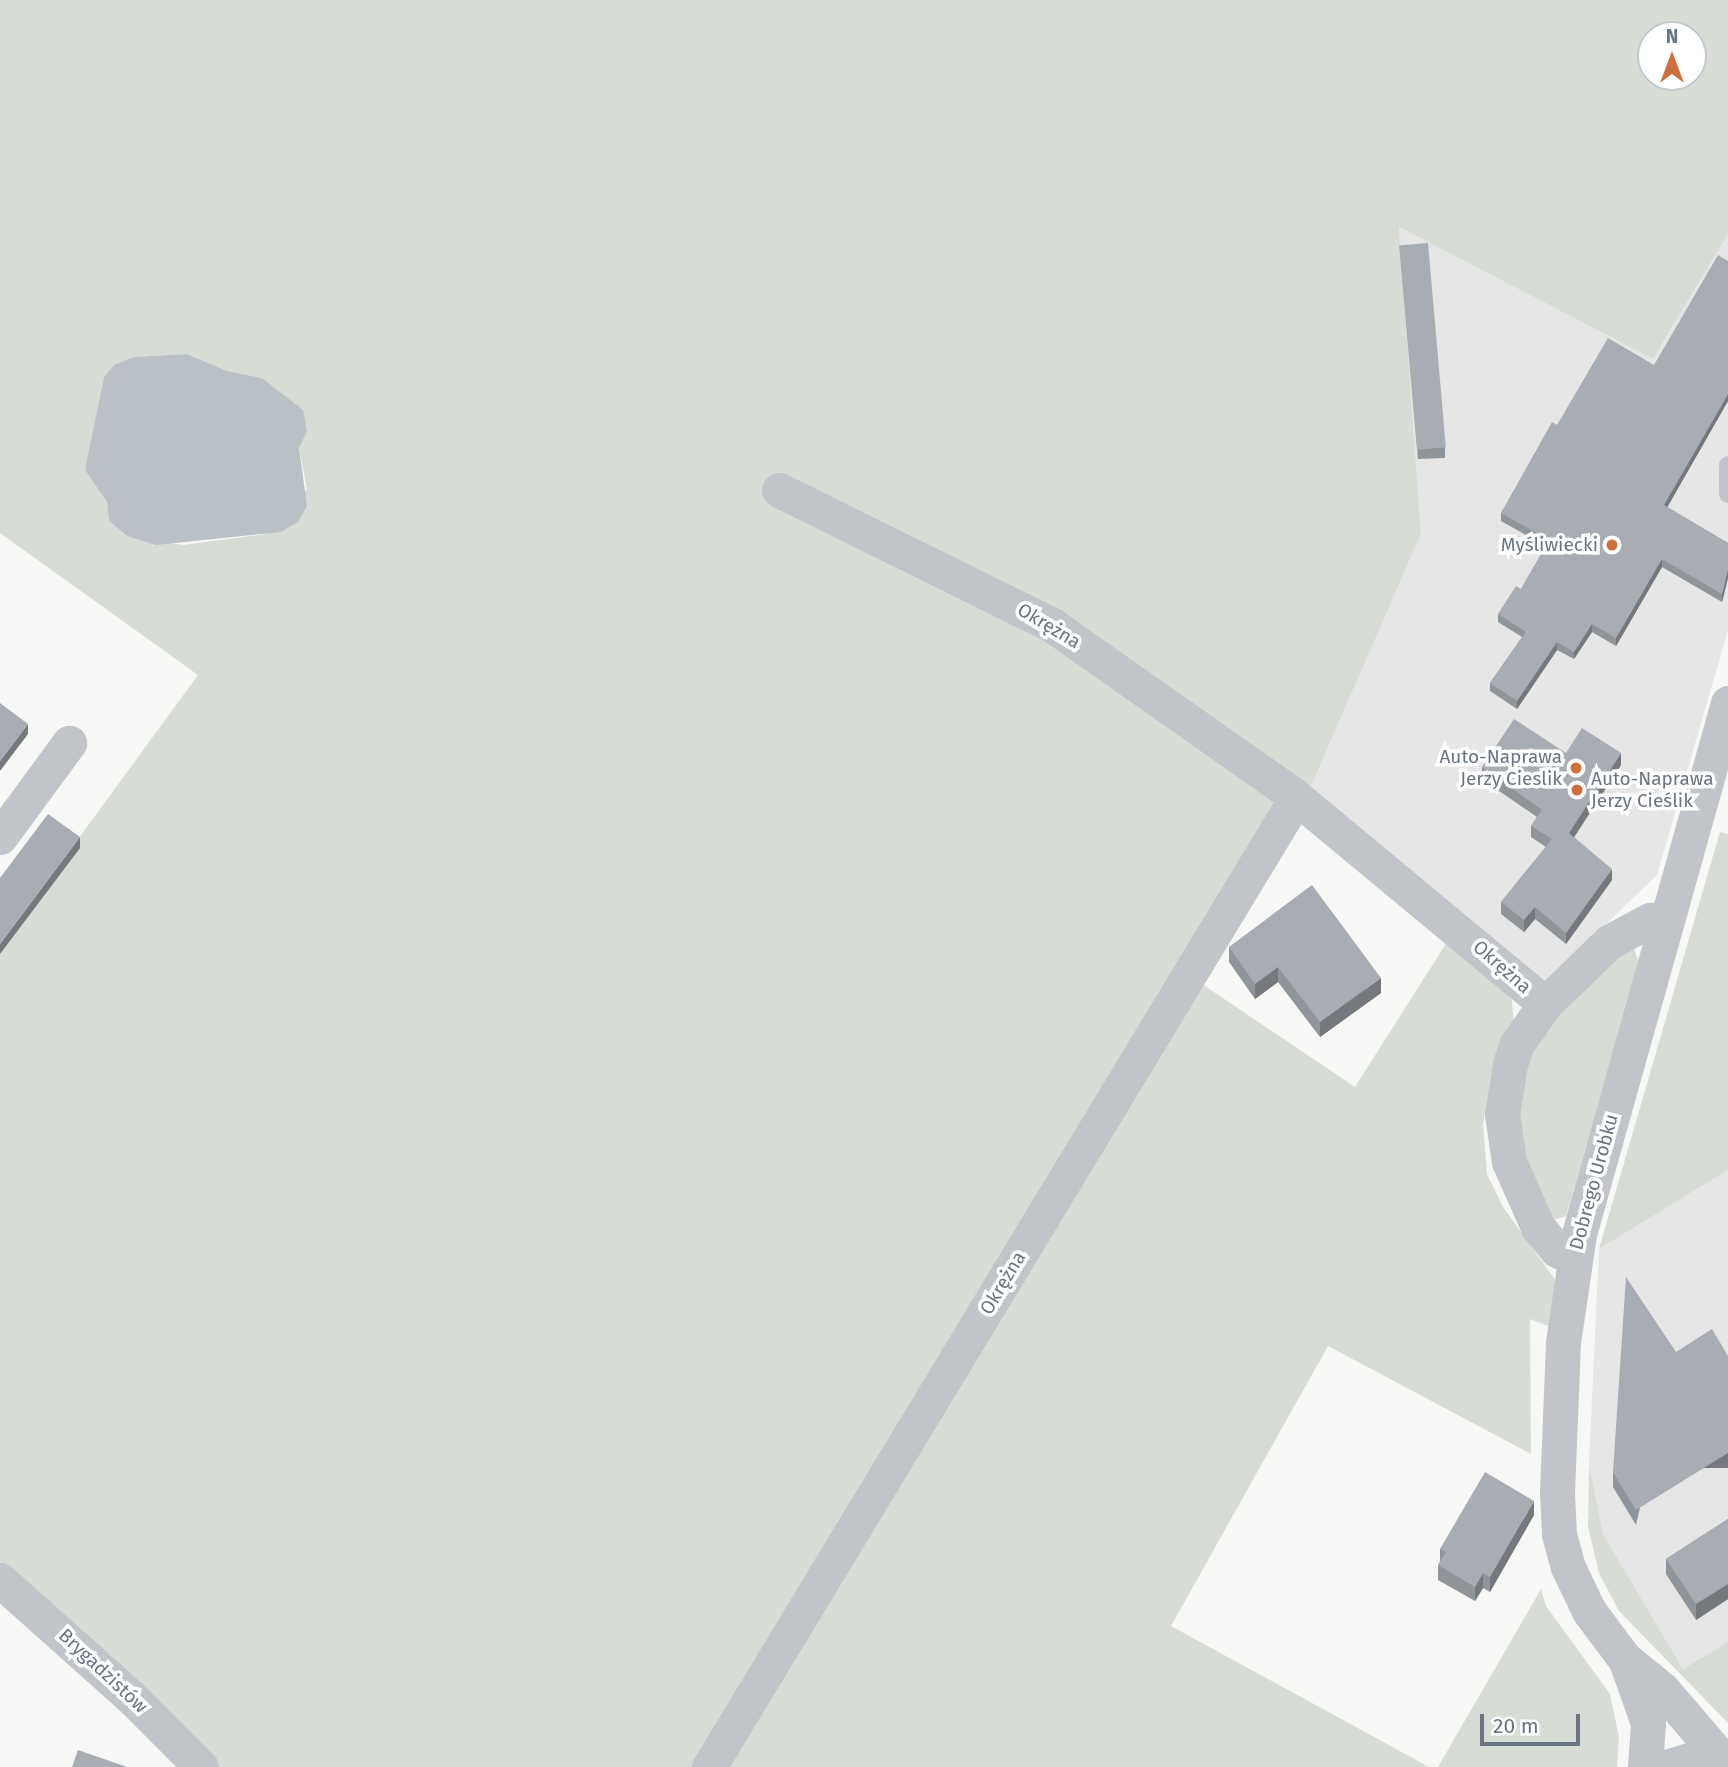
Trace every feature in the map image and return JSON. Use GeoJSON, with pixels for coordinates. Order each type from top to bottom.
{"type":"FeatureCollection","features":[{"type":"Feature","properties":{"kind":"street","name":"Okrężna"},"geometry":{"type":"LineString","coordinates":[[779,490],[1052,625],[1296,798],[1545,1004]]}},
{"type":"Feature","properties":{"kind":"street","name":"Dobrego Urobku"},"geometry":{"type":"LineString","coordinates":[[1645,1767],[1648,1723],[1624,1658],[1579,1594],[1559,1534],[1563,1343],[1574,1258],[1728,703]]}},
{"type":"Feature","properties":{"kind":"street"},"geometry":{"type":"LineString","coordinates":[[0,837],[69,743]]}},
{"type":"Feature","properties":{"kind":"street","name":"Okrężna"},"geometry":{"type":"LineString","coordinates":[[709,1767],[1296,798]]}},
{"type":"Feature","properties":{"kind":"street"},"geometry":{"type":"LineString","coordinates":[[1574,1258],[1557,1250],[1538,1227],[1504,1143],[1502,1114],[1510,1064],[1517,1044],[1545,1004],[1609,942],[1650,920],[1667,920]]}},
{"type":"Feature","properties":{"kind":"street","name":"Brygadzistów"},"geometry":{"type":"LineString","coordinates":[[0,1580],[91,1659],[201,1767]]}},
{"type":"Feature","properties":{"kind":"street","name":"Dobrego Urobku"},"geometry":{"type":"LineString","coordinates":[[1624,1658],[1662,1689],[1724,1762]]}},
{"type":"Feature","properties":{"kind":"street","name":"Dobrego Urobku"},"geometry":{"type":"LineString","coordinates":[[1666,1767],[1696,1758],[1724,1762]]}},
{"type":"Feature","properties":{"kind":"lane"},"geometry":{"type":"LineString","coordinates":[[1728,465],[1728,494]]}},
{"type":"Feature","properties":{"kind":"shaded area"},"geometry":{"type":"Polygon","coordinates":[[[0,0],[1728,0],[1728,234],[1653,359],[1399,227],[1421,534],[1308,793],[694,1767],[217,1767],[0,1562],[0,946],[198,675],[0,533],[0,0]],[[187,354],[133,357],[115,365],[104,377],[86,470],[107,502],[109,521],[127,536],[183,545],[266,534],[307,489],[299,448],[306,431],[262,378],[227,371],[187,354]]]}},
{"type":"Feature","properties":{"kind":"shaded area"},"geometry":{"type":"Polygon","coordinates":[[[1399,227],[1653,359],[1728,234],[1728,630],[1657,875],[1544,984],[1308,793],[1421,534],[1399,227]]]}},
{"type":"Feature","properties":{"kind":"shaded area"},"geometry":{"type":"Polygon","coordinates":[[[187,354],[227,371],[262,378],[303,410],[307,431],[299,448],[307,506],[298,522],[281,532],[156,545],[127,536],[109,521],[107,502],[85,470],[104,377],[114,365],[133,357],[187,354]]]}},
{"type":"Feature","properties":{"kind":"shaded area"},"geometry":{"type":"Polygon","coordinates":[[[1720,832],[1728,834],[1728,1170],[1599,1249],[1720,832]]]}},
{"type":"Feature","properties":{"kind":"shaded area"},"geometry":{"type":"Polygon","coordinates":[[[1449,939],[1511,996],[1514,1020],[1494,1059],[1483,1124],[1487,1174],[1503,1207],[1559,1285],[1556,1329],[1530,1319],[1531,1454],[1328,1346],[1171,1626],[1429,1767],[721,1767],[1199,982],[1355,1087],[1449,939]]]}},
{"type":"Feature","properties":{"kind":"shaded area"},"geometry":{"type":"Polygon","coordinates":[[[1633,947],[1639,962],[1566,1216],[1553,1220],[1527,1172],[1518,1123],[1525,1069],[1542,1025],[1613,949],[1633,947]]]}},
{"type":"Feature","properties":{"kind":"shaded area"},"geometry":{"type":"Polygon","coordinates":[[[1728,1170],[1728,1642],[1683,1669],[1603,1534],[1589,1464],[1599,1249],[1728,1170]]]}},
{"type":"Feature","properties":{"kind":"shaded area"},"geometry":{"type":"Polygon","coordinates":[[[1589,1464],[1603,1534],[1683,1669],[1728,1642],[1728,1723],[1619,1611],[1599,1573],[1588,1527],[1589,1464]]]}},
{"type":"Feature","properties":{"kind":"shaded area"},"geometry":{"type":"Polygon","coordinates":[[[1541,1589],[1546,1606],[1610,1694],[1619,1737],[1617,1767],[1438,1767],[1541,1589]]]}},
{"type":"Feature","properties":{"kind":"building"},"geometry":{"type":"Polygon","coordinates":[[[1428,243],[1446,447],[1417,450],[1399,246],[1428,243]]]}},
{"type":"Feature","properties":{"kind":"building"},"geometry":{"type":"Polygon","coordinates":[[[1718,255],[1728,261],[1728,394],[1664,505],[1728,543],[1728,570],[1722,594],[1662,559],[1616,638],[1592,624],[1574,652],[1557,642],[1517,701],[1490,683],[1526,632],[1498,614],[1516,586],[1521,589],[1549,540],[1501,513],[1552,422],[1557,425],[1608,338],[1654,365],[1718,255]]]}},
{"type":"Feature","properties":{"kind":"building"},"geometry":{"type":"Polygon","coordinates":[[[0,703],[28,724],[0,761],[0,703]]]}},
{"type":"Feature","properties":{"kind":"building"},"geometry":{"type":"Polygon","coordinates":[[[1514,719],[1566,753],[1582,728],[1621,753],[1569,833],[1612,869],[1566,933],[1535,907],[1524,920],[1501,902],[1552,839],[1531,826],[1542,810],[1482,767],[1514,719]]]}},
{"type":"Feature","properties":{"kind":"building"},"geometry":{"type":"Polygon","coordinates":[[[48,814],[80,837],[0,944],[0,878],[48,814]]]}},
{"type":"Feature","properties":{"kind":"building"},"geometry":{"type":"Polygon","coordinates":[[[1312,885],[1381,978],[1320,1022],[1278,967],[1255,984],[1229,947],[1312,885]]]}},
{"type":"Feature","properties":{"kind":"building"},"geometry":{"type":"Polygon","coordinates":[[[1626,1277],[1676,1352],[1712,1329],[1728,1356],[1728,1453],[1636,1510],[1613,1472],[1626,1277]]]}},
{"type":"Feature","properties":{"kind":"building"},"geometry":{"type":"Polygon","coordinates":[[[1485,1472],[1534,1501],[1490,1577],[1483,1573],[1475,1587],[1438,1565],[1446,1552],[1440,1549],[1485,1472]]]}},
{"type":"Feature","properties":{"kind":"building"},"geometry":{"type":"Polygon","coordinates":[[[1728,1519],[1728,1584],[1696,1604],[1666,1559],[1728,1519]]]}},
{"type":"Feature","properties":{"kind":"building"},"geometry":{"type":"Polygon","coordinates":[[[78,1750],[127,1767],[72,1767],[78,1750]]]}},
{"type":"Feature","properties":{"kind":"place","name":"Myśliwiecki"},"geometry":{"type":"Point","coordinates":[1612,545]}},
{"type":"Feature","properties":{"kind":"place","name":"Auto-Naprawa Jerzy Cieslik"},"geometry":{"type":"Point","coordinates":[1576,768]}},
{"type":"Feature","properties":{"kind":"place","name":"Auto-Naprawa Jerzy Cieślik"},"geometry":{"type":"Point","coordinates":[1577,790]}}]}
